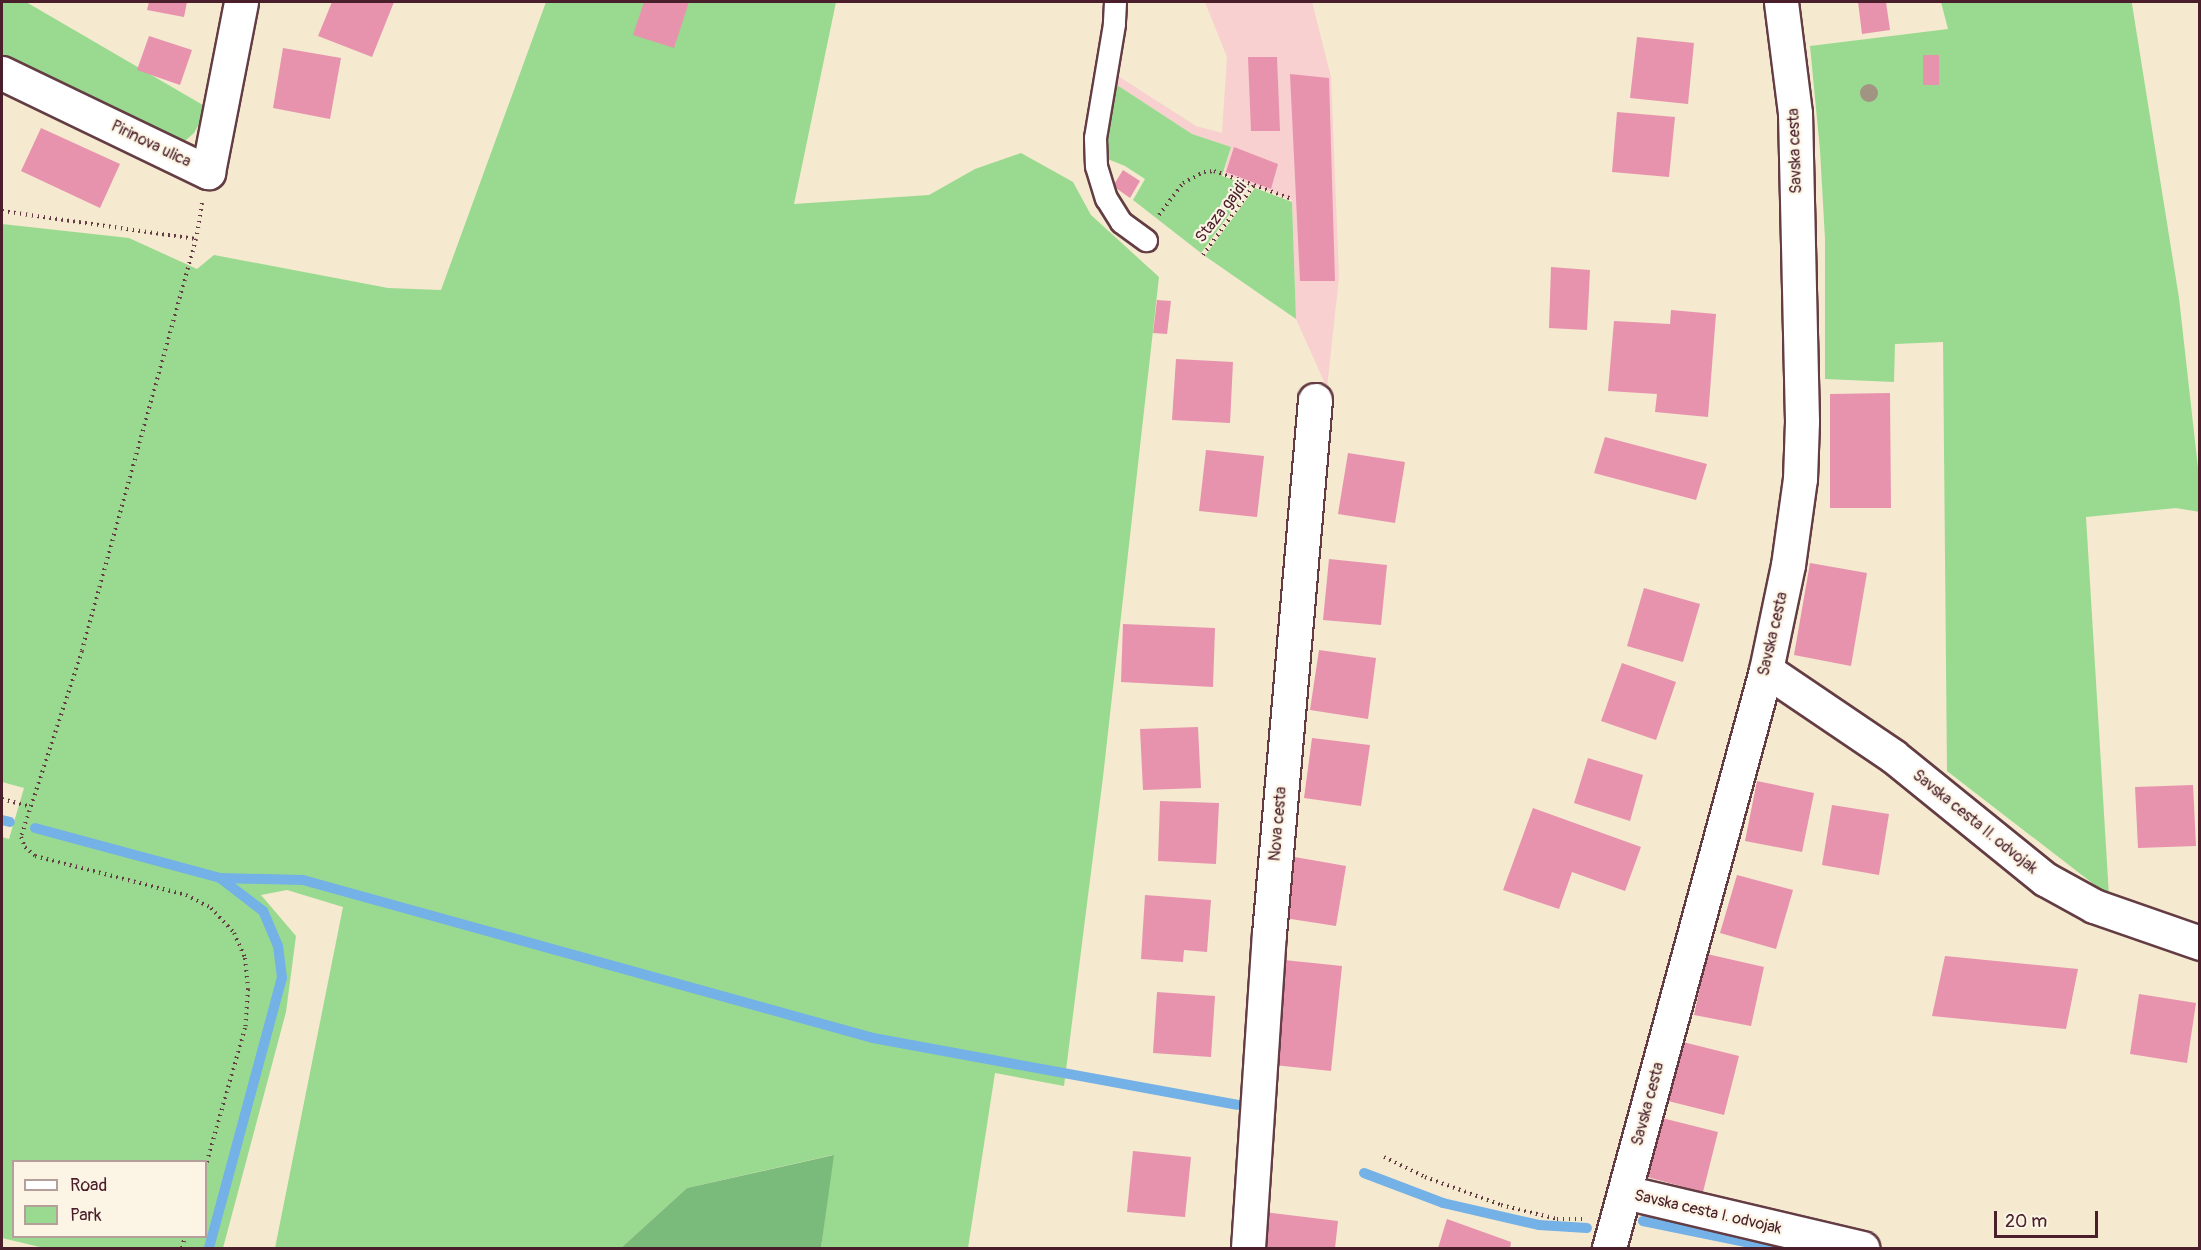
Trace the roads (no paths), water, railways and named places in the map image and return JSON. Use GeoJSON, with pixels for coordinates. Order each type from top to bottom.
{"type":"FeatureCollection","features":[{"type":"Feature","properties":{"kind":"street","name":"Pirinova ulica"},"geometry":{"type":"LineString","coordinates":[[2,73],[208,172],[241,2]]}},
{"type":"Feature","properties":{"kind":"street","name":"Savska cesta"},"geometry":{"type":"LineString","coordinates":[[1617,1220],[1766,670],[1788,565],[1800,479],[1802,421],[1795,113],[1781,2]]}},
{"type":"Feature","properties":{"kind":"street","name":"Nova cesta"},"geometry":{"type":"LineString","coordinates":[[1248,1248],[1270,922],[1315,400]]}},
{"type":"Feature","properties":{"kind":"street","name":"Savska cesta II. odvojak"},"geometry":{"type":"LineString","coordinates":[[1766,670],[1893,756],[2045,879],[2094,906],[2199,943]]}},
{"type":"Feature","properties":{"kind":"street","name":"Savska cesta I. odvojak"},"geometry":{"type":"LineString","coordinates":[[1617,1220],[1862,1248]]}},
{"type":"Feature","properties":{"kind":"lane"},"geometry":{"type":"LineString","coordinates":[[1115,2],[1095,138],[1096,166],[1106,198],[1121,222],[1146,240]]}},
{"type":"Feature","properties":{"kind":"waterway"},"geometry":{"type":"LineString","coordinates":[[2,820],[10,822]]}},
{"type":"Feature","properties":{"kind":"waterway"},"geometry":{"type":"LineString","coordinates":[[35,828],[220,878],[303,880],[873,1038],[1237,1105]]}},
{"type":"Feature","properties":{"kind":"waterway"},"geometry":{"type":"LineString","coordinates":[[209,1248],[282,978],[278,946],[263,911],[220,878]]}},
{"type":"Feature","properties":{"kind":"waterway"},"geometry":{"type":"LineString","coordinates":[[1364,1173],[1443,1203],[1539,1225],[1587,1228]]}},
{"type":"Feature","properties":{"kind":"waterway"},"geometry":{"type":"LineString","coordinates":[[1643,1221],[1774,1248]]}}]}
